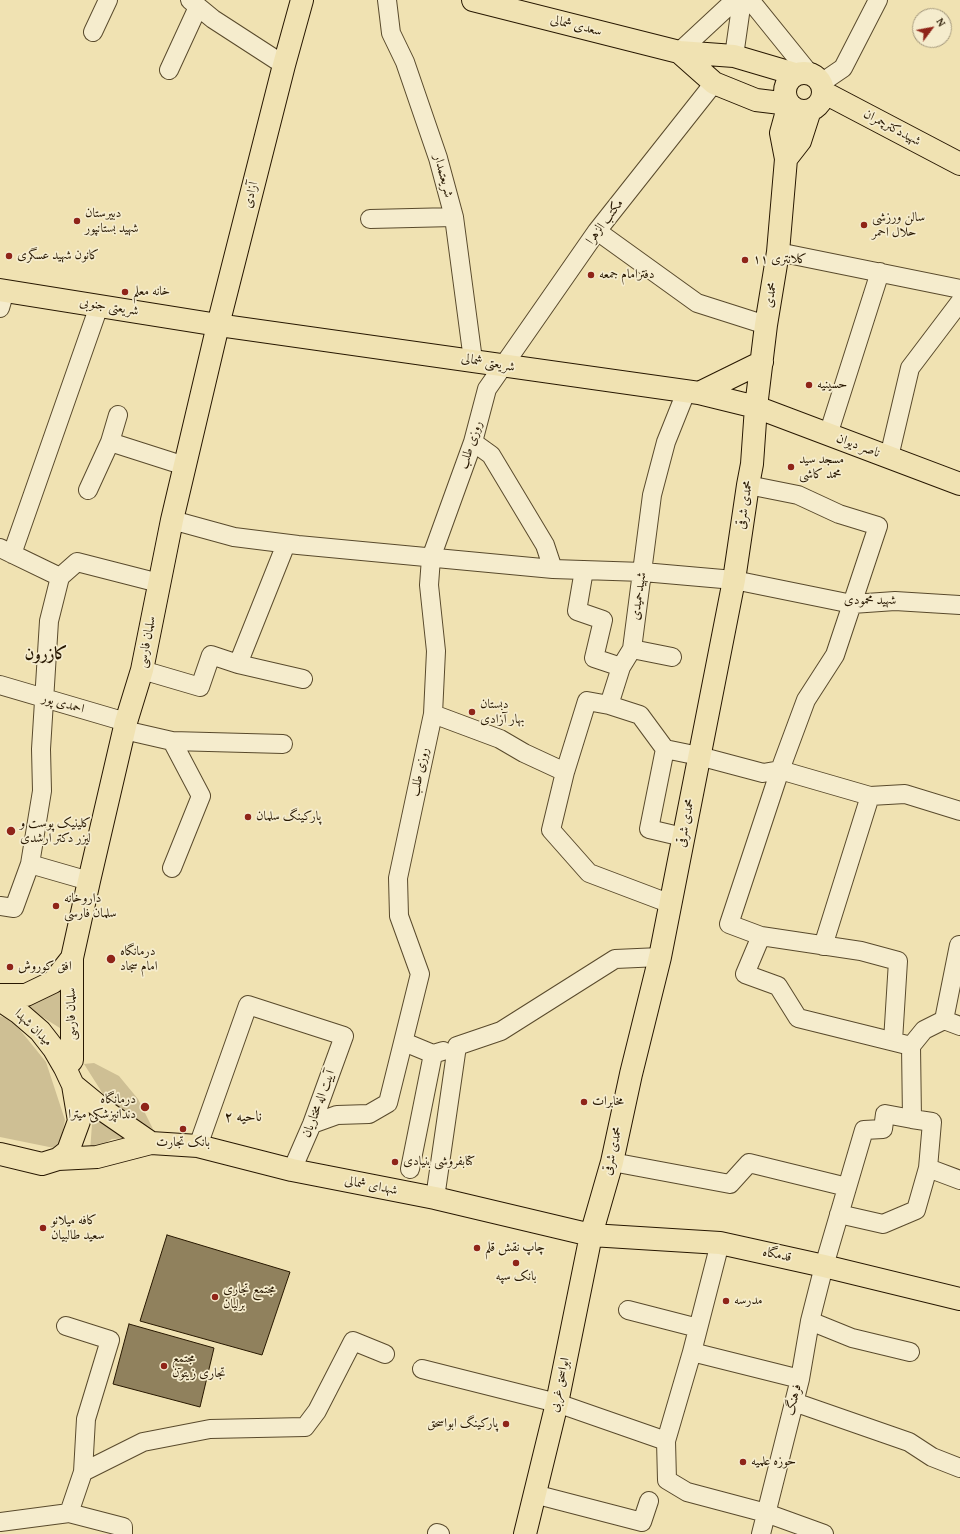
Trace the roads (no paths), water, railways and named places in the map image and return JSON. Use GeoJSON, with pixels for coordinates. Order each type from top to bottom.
{"type":"FeatureCollection","features":[{"type":"Feature","properties":{"kind":"main road","name":"آزادی"},"geometry":{"type":"LineString","coordinates":[[284,65],[289,0]]}},
{"type":"Feature","properties":{"kind":"main road","name":"آزادی"},"geometry":{"type":"LineString","coordinates":[[218,325],[302,0]]}},
{"type":"Feature","properties":{"kind":"main road","name":"سعدی شمالی"},"geometry":{"type":"LineString","coordinates":[[474,0],[679,52],[734,56]]}},
{"type":"Feature","properties":{"kind":"main road"},"geometry":{"type":"LineString","coordinates":[[679,52],[714,83],[756,100],[789,104],[800,111],[810,110],[817,106],[812,81],[788,80],[785,88],[785,96],[789,104]]}},
{"type":"Feature","properties":{"kind":"main road"},"geometry":{"type":"LineString","coordinates":[[734,56],[731,80],[734,92]]}},
{"type":"Feature","properties":{"kind":"main road","name":"شهیددکترچمران"},"geometry":{"type":"LineString","coordinates":[[734,56],[812,81],[960,164]]}},
{"type":"Feature","properties":{"kind":"main road","name":"محمدی"},"geometry":{"type":"LineString","coordinates":[[756,407],[766,325],[778,252],[786,159],[781,133],[789,104]]}},
{"type":"Feature","properties":{"kind":"main road"},"geometry":{"type":"LineString","coordinates":[[786,159],[800,141],[810,110]]}},
{"type":"Feature","properties":{"kind":"main road","name":"شریعتی جنوبی"},"geometry":{"type":"LineString","coordinates":[[2,296],[99,306],[218,325]]}},
{"type":"Feature","properties":{"kind":"main road","name":"شریعتی شمالی"},"geometry":{"type":"LineString","coordinates":[[218,325],[473,360],[503,366],[693,393],[756,407]]}},
{"type":"Feature","properties":{"kind":"main road","name":"سلمان فارسی"},"geometry":{"type":"LineString","coordinates":[[69,1077],[72,1060],[72,958],[125,726],[142,670],[172,520],[218,325]]}},
{"type":"Feature","properties":{"kind":"main road"},"geometry":{"type":"LineString","coordinates":[[693,393],[762,362]]}},
{"type":"Feature","properties":{"kind":"main road","name":"ناصر دیوان"},"geometry":{"type":"LineString","coordinates":[[756,407],[960,484]]}},
{"type":"Feature","properties":{"kind":"main road","name":"محمدی شرقی"},"geometry":{"type":"LineString","coordinates":[[591,1235],[612,1162],[631,1074],[660,957],[734,580],[752,464],[756,407]]}},
{"type":"Feature","properties":{"kind":"main road","name":"سلمان فارسی"},"geometry":{"type":"LineString","coordinates":[[0,995],[26,995],[53,982],[72,958]]}},
{"type":"Feature","properties":{"kind":"main road","name":"میدان شهدا"},"geometry":{"type":"LineString","coordinates":[[0,1000],[18,1012],[40,1032],[54,1049],[69,1077],[79,1121],[68,1151],[58,1158]]}},
{"type":"Feature","properties":{"kind":"main road"},"geometry":{"type":"LineString","coordinates":[[69,1077],[106,1112],[151,1143]]}},
{"type":"Feature","properties":{"kind":"main road"},"geometry":{"type":"LineString","coordinates":[[0,1154],[42,1164],[58,1158],[97,1157],[151,1143]]}},
{"type":"Feature","properties":{"kind":"main road","name":"شهدای شمالی"},"geometry":{"type":"LineString","coordinates":[[151,1143],[198,1146],[292,1170],[435,1198],[591,1235]]}},
{"type":"Feature","properties":{"kind":"main road","name":"قدمگاه"},"geometry":{"type":"LineString","coordinates":[[591,1235],[720,1243],[824,1266],[960,1299]]}},
{"type":"Feature","properties":{"kind":"main road","name":"ابواسحق غربی"},"geometry":{"type":"LineString","coordinates":[[525,1534],[557,1403],[591,1235]]}},
{"type":"Feature","properties":{"kind":"street"},"geometry":{"type":"LineString","coordinates":[[93,32],[108,0]]}},
{"type":"Feature","properties":{"kind":"street","name":"شریعتمدار"},"geometry":{"type":"LineString","coordinates":[[387,0],[391,33],[405,62],[431,136],[454,217],[473,360]]}},
{"type":"Feature","properties":{"kind":"street"},"geometry":{"type":"LineString","coordinates":[[679,52],[735,0]]}},
{"type":"Feature","properties":{"kind":"street"},"geometry":{"type":"LineString","coordinates":[[734,56],[742,0]]}},
{"type":"Feature","properties":{"kind":"street"},"geometry":{"type":"LineString","coordinates":[[750,0],[812,81],[843,68],[878,0]]}},
{"type":"Feature","properties":{"kind":"street"},"geometry":{"type":"LineString","coordinates":[[169,70],[194,4],[212,19],[284,65]]}},
{"type":"Feature","properties":{"kind":"street","name":"مکتب الزهرا"},"geometry":{"type":"LineString","coordinates":[[503,366],[597,231],[714,83]]}},
{"type":"Feature","properties":{"kind":"street"},"geometry":{"type":"LineString","coordinates":[[370,219],[454,217]]}},
{"type":"Feature","properties":{"kind":"street"},"geometry":{"type":"LineString","coordinates":[[597,231],[697,303],[766,325]]}},
{"type":"Feature","properties":{"kind":"street"},"geometry":{"type":"LineString","coordinates":[[778,252],[960,289]]}},
{"type":"Feature","properties":{"kind":"street"},"geometry":{"type":"LineString","coordinates":[[828,434],[880,272]]}},
{"type":"Feature","properties":{"kind":"street"},"geometry":{"type":"LineString","coordinates":[[889,457],[910,368],[960,302]]}},
{"type":"Feature","properties":{"kind":"street"},"geometry":{"type":"LineString","coordinates":[[60,577],[6,551],[99,306]]}},
{"type":"Feature","properties":{"kind":"street","name":"روزی طلب"},"geometry":{"type":"LineString","coordinates":[[312,1124],[337,1115],[369,1114],[388,1103],[404,1042],[420,974],[399,916],[398,878],[433,714],[436,651],[429,585],[431,558],[473,442],[487,389],[503,366]]}},
{"type":"Feature","properties":{"kind":"street","name":"شهیدحمیدی"},"geometry":{"type":"LineString","coordinates":[[609,705],[621,668],[632,649],[652,495],[666,442],[693,393]]}},
{"type":"Feature","properties":{"kind":"street"},"geometry":{"type":"LineString","coordinates":[[88,490],[110,442],[118,415]]}},
{"type":"Feature","properties":{"kind":"street"},"geometry":{"type":"LineString","coordinates":[[110,442],[185,466]]}},
{"type":"Feature","properties":{"kind":"street"},"geometry":{"type":"LineString","coordinates":[[473,442],[491,455],[545,545],[554,569]]}},
{"type":"Feature","properties":{"kind":"street"},"geometry":{"type":"LineString","coordinates":[[748,484],[798,495],[839,514],[878,526],[836,655],[806,700],[780,770],[728,924],[761,936],[861,952],[898,961],[893,1042]]}},
{"type":"Feature","properties":{"kind":"street","name":"شهید محمودی"},"geometry":{"type":"LineString","coordinates":[[172,520],[234,537],[286,544],[554,569],[643,572],[734,580],[852,604],[895,601],[960,605]]}},
{"type":"Feature","properties":{"kind":"street"},"geometry":{"type":"LineString","coordinates":[[238,664],[286,544]]}},
{"type":"Feature","properties":{"kind":"street"},"geometry":{"type":"LineString","coordinates":[[0,906],[14,908],[30,864],[42,791],[41,749],[50,621],[60,577],[77,562],[159,583]]}},
{"type":"Feature","properties":{"kind":"street"},"geometry":{"type":"LineString","coordinates":[[584,570],[577,611],[603,620],[594,658],[621,668]]}},
{"type":"Feature","properties":{"kind":"street"},"geometry":{"type":"LineString","coordinates":[[632,649],[672,657]]}},
{"type":"Feature","properties":{"kind":"street"},"geometry":{"type":"LineString","coordinates":[[142,670],[200,687],[211,654],[238,664],[303,679]]}},
{"type":"Feature","properties":{"kind":"street","name":"احمدی پور"},"geometry":{"type":"LineString","coordinates":[[0,685],[172,741],[283,744]]}},
{"type":"Feature","properties":{"kind":"street"},"geometry":{"type":"LineString","coordinates":[[670,904],[589,873],[551,830],[565,772],[587,701],[609,705],[640,715],[665,749],[699,756],[763,773],[780,770],[870,796],[905,794],[960,811]]}},
{"type":"Feature","properties":{"kind":"street"},"geometry":{"type":"LineString","coordinates":[[433,714],[500,739],[524,753],[565,772]]}},
{"type":"Feature","properties":{"kind":"street"},"geometry":{"type":"LineString","coordinates":[[172,741],[201,796],[172,868]]}},
{"type":"Feature","properties":{"kind":"street"},"geometry":{"type":"LineString","coordinates":[[665,749],[649,829],[683,837]]}},
{"type":"Feature","properties":{"kind":"street"},"geometry":{"type":"LineString","coordinates":[[823,946],[870,796]]}},
{"type":"Feature","properties":{"kind":"street"},"geometry":{"type":"LineString","coordinates":[[30,864],[89,881]]}},
{"type":"Feature","properties":{"kind":"street"},"geometry":{"type":"LineString","coordinates":[[761,936],[745,974],[778,986],[798,1018],[911,1046]]}},
{"type":"Feature","properties":{"kind":"street"},"geometry":{"type":"LineString","coordinates":[[839,1214],[882,1224],[916,1210],[928,1168],[932,1122],[912,1119],[911,1046],[924,1030],[952,1023],[959,945]]}},
{"type":"Feature","properties":{"kind":"street"},"geometry":{"type":"LineString","coordinates":[[404,1042],[433,1054],[502,1031],[614,959],[660,957]]}},
{"type":"Feature","properties":{"kind":"street","name":"آییت اله مختاریان"},"geometry":{"type":"LineString","coordinates":[[198,1146],[248,1005],[344,1036],[312,1124],[292,1170]]}},
{"type":"Feature","properties":{"kind":"street"},"geometry":{"type":"LineString","coordinates":[[435,1198],[457,1046]]}},
{"type":"Feature","properties":{"kind":"street"},"geometry":{"type":"LineString","coordinates":[[410,1169],[433,1054]]}},
{"type":"Feature","properties":{"kind":"street","name":"فرهنگ"},"geometry":{"type":"LineString","coordinates":[[761,1534],[800,1379],[810,1321],[824,1266],[864,1130],[883,1129],[885,1114],[912,1119]]}},
{"type":"Feature","properties":{"kind":"street"},"geometry":{"type":"LineString","coordinates":[[612,1162],[730,1184],[749,1163],[847,1186]]}},
{"type":"Feature","properties":{"kind":"street"},"geometry":{"type":"LineString","coordinates":[[928,1168],[960,1180]]}},
{"type":"Feature","properties":{"kind":"street"},"geometry":{"type":"LineString","coordinates":[[720,1243],[692,1352],[666,1440],[667,1480],[687,1492],[766,1513],[824,1534]]}},
{"type":"Feature","properties":{"kind":"street"},"geometry":{"type":"LineString","coordinates":[[628,1310],[698,1328]]}},
{"type":"Feature","properties":{"kind":"street"},"geometry":{"type":"LineString","coordinates":[[810,1321],[852,1338],[910,1352]]}},
{"type":"Feature","properties":{"kind":"street"},"geometry":{"type":"LineString","coordinates":[[66,1326],[110,1340],[86,1419],[83,1472],[69,1513]]}},
{"type":"Feature","properties":{"kind":"street"},"geometry":{"type":"LineString","coordinates":[[83,1472],[143,1442],[210,1429],[305,1427],[317,1411],[352,1341],[384,1354]]}},
{"type":"Feature","properties":{"kind":"street"},"geometry":{"type":"LineString","coordinates":[[692,1352],[800,1379]]}},
{"type":"Feature","properties":{"kind":"street"},"geometry":{"type":"LineString","coordinates":[[422,1369],[557,1403],[666,1440]]}},
{"type":"Feature","properties":{"kind":"street"},"geometry":{"type":"LineString","coordinates":[[794,1402],[909,1442],[932,1457],[960,1468]]}},
{"type":"Feature","properties":{"kind":"street"},"geometry":{"type":"LineString","coordinates":[[534,1494],[642,1522],[648,1501]]}},
{"type":"Feature","properties":{"kind":"street"},"geometry":{"type":"LineString","coordinates":[[0,1522],[69,1513],[124,1527],[123,1534]]}},
{"type":"Feature","properties":{"kind":"place","name":"دبیرستان شهید بستانپور"},"geometry":{"type":"Point","coordinates":[77,221]}},
{"type":"Feature","properties":{"kind":"place","name":"سالن ورزشی حلال احمر"},"geometry":{"type":"Point","coordinates":[864,225]}},
{"type":"Feature","properties":{"kind":"place","name":"کانون شهید عسگری"},"geometry":{"type":"Point","coordinates":[9,256]}},
{"type":"Feature","properties":{"kind":"place","name":"کلانتری ۱۱"},"geometry":{"type":"Point","coordinates":[745,260]}},
{"type":"Feature","properties":{"kind":"place","name":"دفترامام جمعه"},"geometry":{"type":"Point","coordinates":[591,275]}},
{"type":"Feature","properties":{"kind":"place","name":"خانه معلم"},"geometry":{"type":"Point","coordinates":[125,292]}},
{"type":"Feature","properties":{"kind":"place","name":"حسینیه"},"geometry":{"type":"Point","coordinates":[809,385]}},
{"type":"Feature","properties":{"kind":"place","name":"مسجد سید محمد کاشی"},"geometry":{"type":"Point","coordinates":[791,467]}},
{"type":"Feature","properties":{"kind":"place","name":"دبستان بهار آزادی"},"geometry":{"type":"Point","coordinates":[472,712]}},
{"type":"Feature","properties":{"kind":"place","name":"پارکینگ سلمان"},"geometry":{"type":"Point","coordinates":[248,817]}},
{"type":"Feature","properties":{"kind":"place","name":"کلینیک پوست و لیزر دکتر ارشدی"},"geometry":{"type":"Point","coordinates":[11,831]}},
{"type":"Feature","properties":{"kind":"place","name":"داروخانه سلمان فارسی"},"geometry":{"type":"Point","coordinates":[56,906]}},
{"type":"Feature","properties":{"kind":"place","name":"درمانگاه امام سجاد"},"geometry":{"type":"Point","coordinates":[111,959]}},
{"type":"Feature","properties":{"kind":"place","name":"افق کوروش"},"geometry":{"type":"Point","coordinates":[10,967]}},
{"type":"Feature","properties":{"kind":"place","name":"مخابرات"},"geometry":{"type":"Point","coordinates":[584,1102]}},
{"type":"Feature","properties":{"kind":"place","name":"درمانگاه دندانپزشکی میترا"},"geometry":{"type":"Point","coordinates":[145,1107]}},
{"type":"Feature","properties":{"kind":"place","name":"بانک تجارت"},"geometry":{"type":"Point","coordinates":[183,1129]}},
{"type":"Feature","properties":{"kind":"place","name":"کتابفروشی بنیادی"},"geometry":{"type":"Point","coordinates":[395,1162]}},
{"type":"Feature","properties":{"kind":"place","name":"کافه میلانو سعید طالبیان"},"geometry":{"type":"Point","coordinates":[43,1228]}},
{"type":"Feature","properties":{"kind":"place","name":"چاپ نقش قلم"},"geometry":{"type":"Point","coordinates":[477,1248]}},
{"type":"Feature","properties":{"kind":"place","name":"بانک سپه"},"geometry":{"type":"Point","coordinates":[516,1263]}},
{"type":"Feature","properties":{"kind":"place","name":"مجتمع تجاری برلیان"},"geometry":{"type":"Point","coordinates":[215,1297]}},
{"type":"Feature","properties":{"kind":"place","name":"مدرسه"},"geometry":{"type":"Point","coordinates":[726,1301]}},
{"type":"Feature","properties":{"kind":"place","name":"مجتمع تجاری زیتون"},"geometry":{"type":"Point","coordinates":[164,1366]}},
{"type":"Feature","properties":{"kind":"place","name":"پارکینگ ابواسحق"},"geometry":{"type":"Point","coordinates":[506,1424]}},
{"type":"Feature","properties":{"kind":"place","name":"حوزه علمیه"},"geometry":{"type":"Point","coordinates":[743,1462]}},
{"type":"Feature","properties":{"kind":"district","name":"کازرون"},"geometry":{"type":"Point","coordinates":[46,655]}},
{"type":"Feature","properties":{"kind":"district","name":"ناحیه ۲"},"geometry":{"type":"Point","coordinates":[243,1117]}}]}
